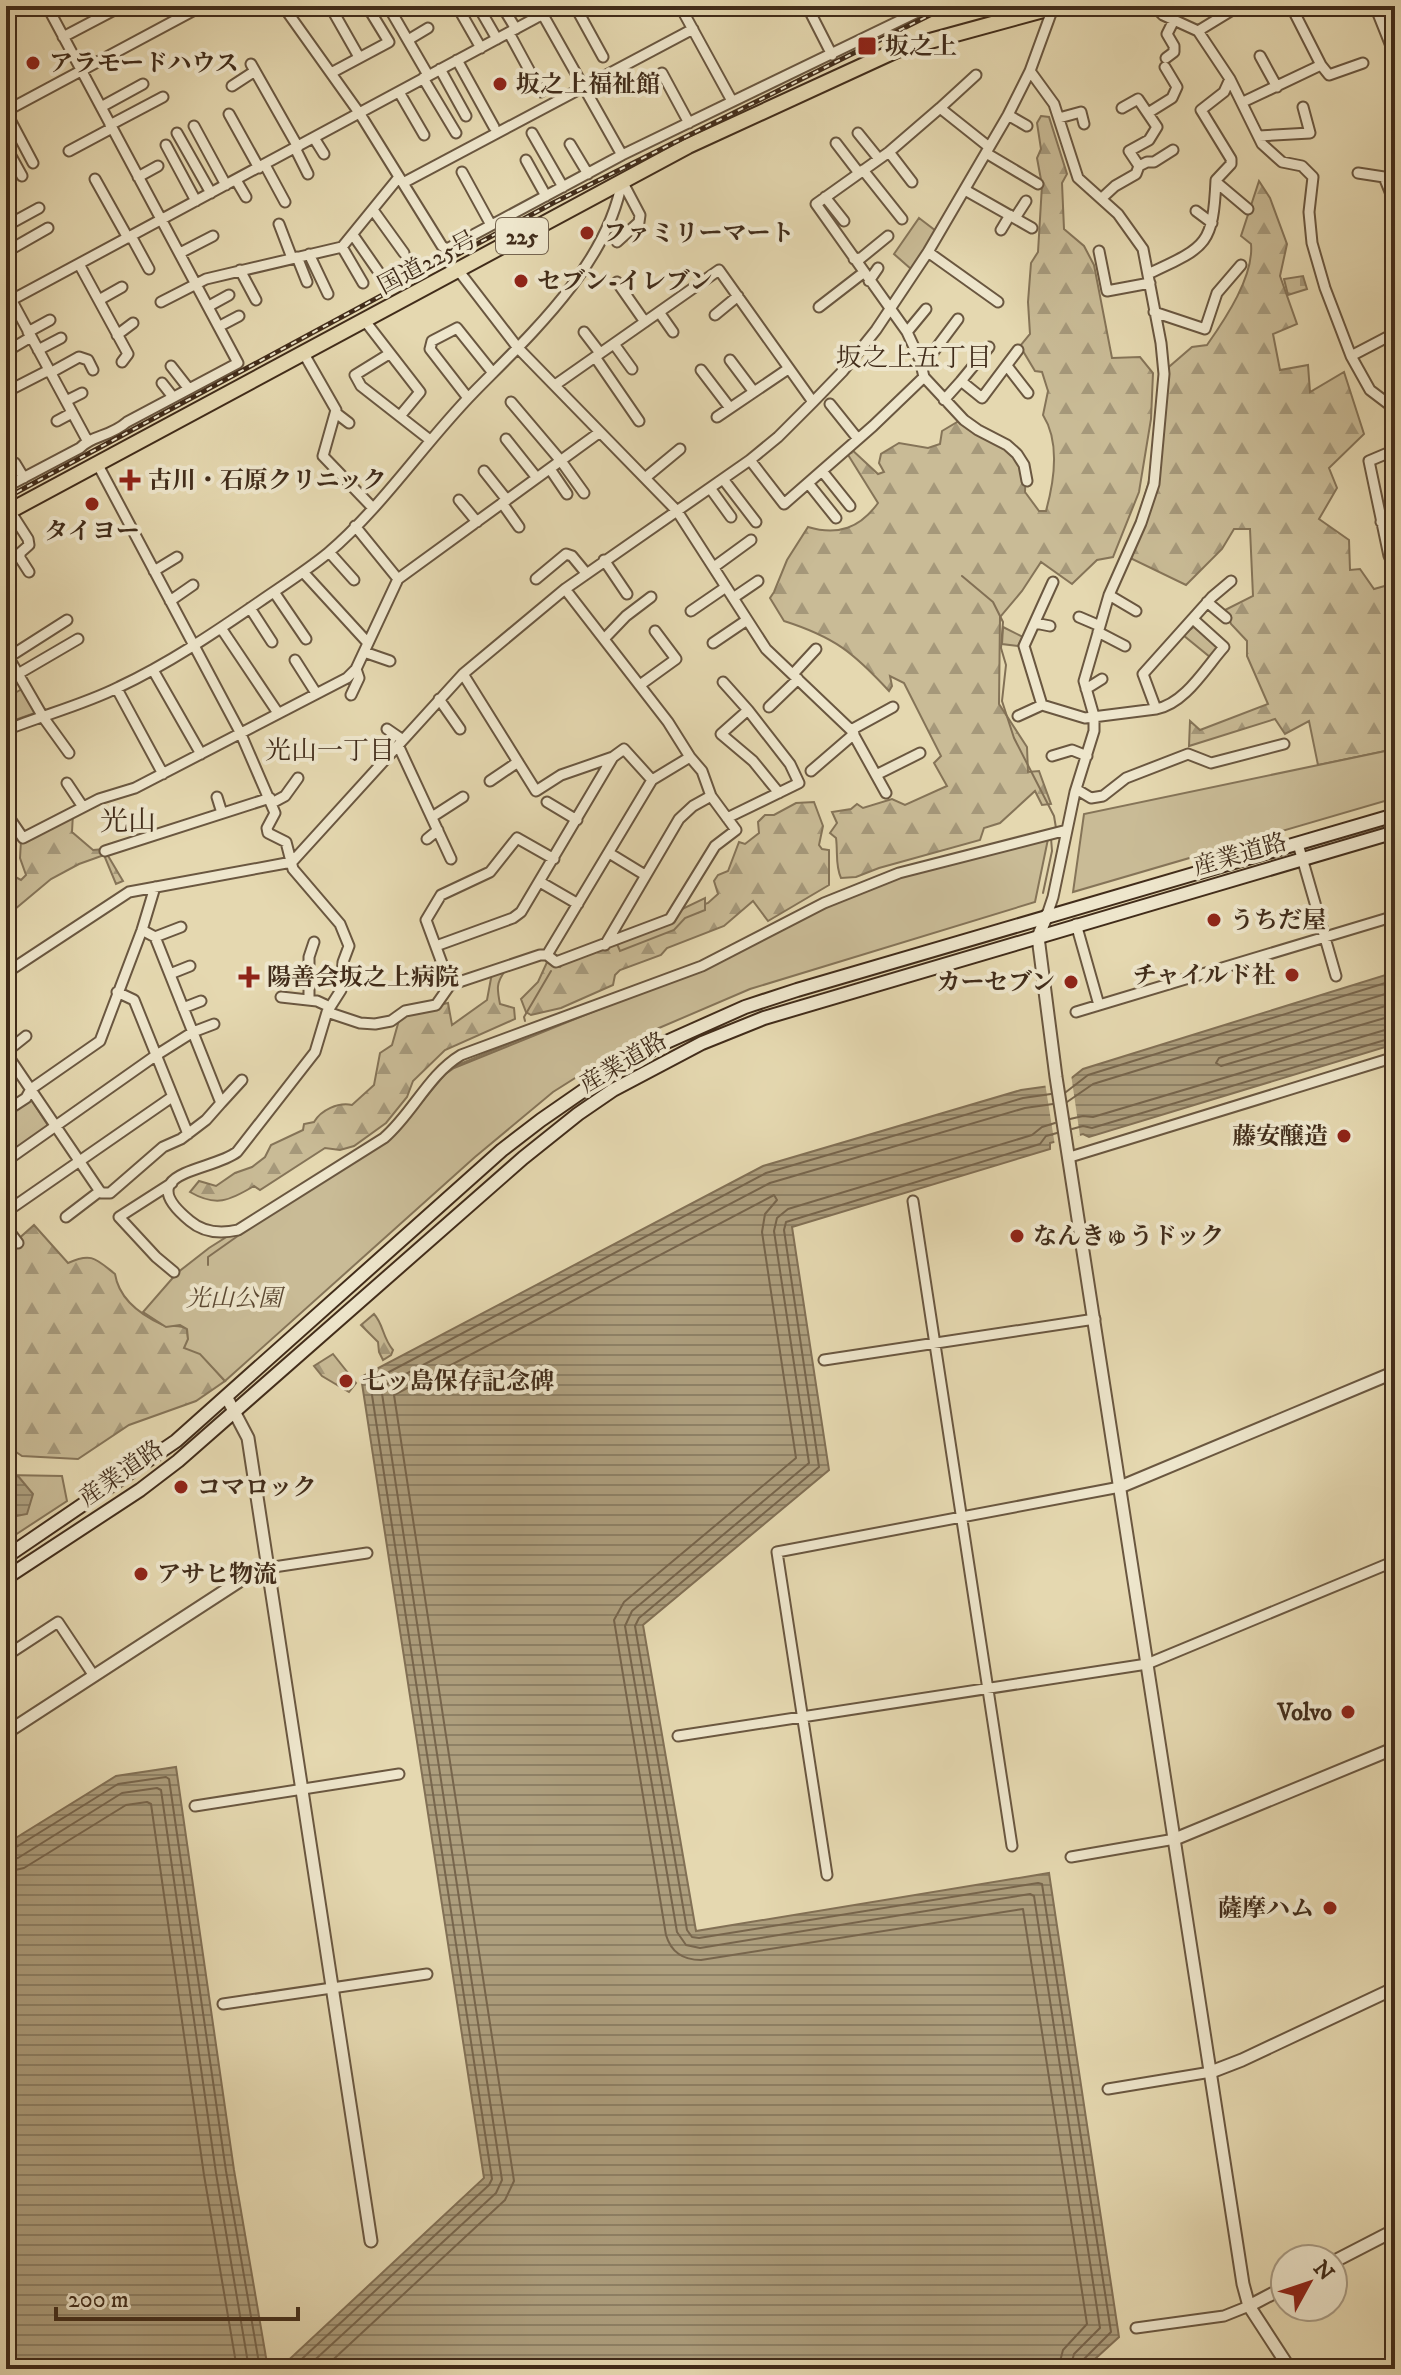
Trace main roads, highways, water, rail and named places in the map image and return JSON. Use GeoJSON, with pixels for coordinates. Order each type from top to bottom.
{"type":"FeatureCollection","features":[{"type":"Feature","properties":{"kind":"highway","name":"国道225号"},"geometry":{"type":"LineString","coordinates":[[8,512],[688,146],[897,50],[1056,7]]}},
{"type":"Feature","properties":{"kind":"main road","name":"産業道路"},"geometry":{"type":"LineString","coordinates":[[6,1557],[176,1441],[502,1150],[603,1077],[662,1044],[745,1007],[1047,915],[1395,815]]}},
{"type":"Feature","properties":{"kind":"main road","name":"産業道路"},"geometry":{"type":"LineString","coordinates":[[6,1578],[140,1490],[236,1412],[523,1158],[613,1090],[702,1043],[764,1018],[1395,832]]}},
{"type":"Feature","properties":{"kind":"water"},"geometry":{"type":"Polygon","coordinates":[[[1395,972],[1395,1044],[1089,1137],[1083,1134],[1050,1143],[1050,1149],[792,1227],[829,1470],[643,1625],[696,1931],[1049,1873],[1119,2337],[1084,2369],[279,2369],[484,2178],[361,1377],[763,1166],[1021,1090],[1064,1084],[1083,1069],[1395,972]]]}},
{"type":"Feature","properties":{"kind":"water"},"geometry":{"type":"Polygon","coordinates":[[[18,1476],[33,1494],[27,1514],[6,1518],[6,1480],[18,1476]]]}},
{"type":"Feature","properties":{"kind":"water"},"geometry":{"type":"Polygon","coordinates":[[[176,1767],[234,2170],[268,2369],[6,2369],[6,1844],[116,1776],[176,1767]]]}},
{"type":"Feature","properties":{"kind":"waterway"},"geometry":{"type":"LineString","coordinates":[[962,576],[993,602],[1003,622],[1001,648],[1006,665],[1002,701],[1014,738],[1054,816],[1056,828]]}},
{"type":"Feature","properties":{"kind":"waterway"},"geometry":{"type":"LineString","coordinates":[[1043,893],[1052,851],[1051,838]]}},
{"type":"Feature","properties":{"kind":"waterway"},"geometry":{"type":"LineString","coordinates":[[525,1021],[524,1017],[551,971]]}},
{"type":"Feature","properties":{"kind":"waterway"},"geometry":{"type":"LineString","coordinates":[[411,1115],[444,1075],[454,1068],[622,1000]]}},
{"type":"Feature","properties":{"kind":"waterway"},"geometry":{"type":"LineString","coordinates":[[332,1176],[350,1165]]}},
{"type":"Feature","properties":{"kind":"waterway"},"geometry":{"type":"LineString","coordinates":[[208,1265],[208,1257],[242,1233]]}},
{"type":"Feature","properties":{"kind":"railway"},"geometry":{"type":"LineString","coordinates":[[6,498],[553,203],[948,6]]}},
{"type":"Feature","properties":{"kind":"place","name":"坂之上"},"geometry":{"type":"Point","coordinates":[867,46]}},
{"type":"Feature","properties":{"kind":"place","name":"アラモードハウス"},"geometry":{"type":"Point","coordinates":[33,63]}},
{"type":"Feature","properties":{"kind":"place","name":"坂之上福祉館"},"geometry":{"type":"Point","coordinates":[500,84]}},
{"type":"Feature","properties":{"kind":"place","name":"ファミリーマート"},"geometry":{"type":"Point","coordinates":[587,233]}},
{"type":"Feature","properties":{"kind":"place","name":"セブン-イレブン"},"geometry":{"type":"Point","coordinates":[521,281]}},
{"type":"Feature","properties":{"kind":"place","name":"古川・石原クリニック"},"geometry":{"type":"Point","coordinates":[130,480]}},
{"type":"Feature","properties":{"kind":"place","name":"タイヨー"},"geometry":{"type":"Point","coordinates":[92,504]}},
{"type":"Feature","properties":{"kind":"place","name":"うちだ屋"},"geometry":{"type":"Point","coordinates":[1214,920]}},
{"type":"Feature","properties":{"kind":"place","name":"チャイルド社"},"geometry":{"type":"Point","coordinates":[1292,975]}},
{"type":"Feature","properties":{"kind":"place","name":"陽善会坂之上病院"},"geometry":{"type":"Point","coordinates":[249,977]}},
{"type":"Feature","properties":{"kind":"place","name":"カーセブン"},"geometry":{"type":"Point","coordinates":[1071,982]}},
{"type":"Feature","properties":{"kind":"place","name":"藤安醸造"},"geometry":{"type":"Point","coordinates":[1344,1136]}},
{"type":"Feature","properties":{"kind":"place","name":"なんきゅうドック"},"geometry":{"type":"Point","coordinates":[1017,1236]}},
{"type":"Feature","properties":{"kind":"place","name":"七ッ島保存記念碑"},"geometry":{"type":"Point","coordinates":[346,1381]}},
{"type":"Feature","properties":{"kind":"place","name":"コマロック"},"geometry":{"type":"Point","coordinates":[181,1487]}},
{"type":"Feature","properties":{"kind":"place","name":"アサヒ物流"},"geometry":{"type":"Point","coordinates":[141,1574]}},
{"type":"Feature","properties":{"kind":"place","name":"Volvo"},"geometry":{"type":"Point","coordinates":[1348,1712]}},
{"type":"Feature","properties":{"kind":"place","name":"薩摩ハム"},"geometry":{"type":"Point","coordinates":[1330,1908]}},
{"type":"Feature","properties":{"kind":"district","name":"坂之上五丁目"},"geometry":{"type":"Point","coordinates":[914,357]}},
{"type":"Feature","properties":{"kind":"district","name":"光山一丁目"},"geometry":{"type":"Point","coordinates":[330,750]}},
{"type":"Feature","properties":{"kind":"district","name":"光山"},"geometry":{"type":"Point","coordinates":[128,820]}},
{"type":"Feature","properties":{"kind":"park label","name":"光山公園"},"geometry":{"type":"Point","coordinates":[234,1298]}}]}
